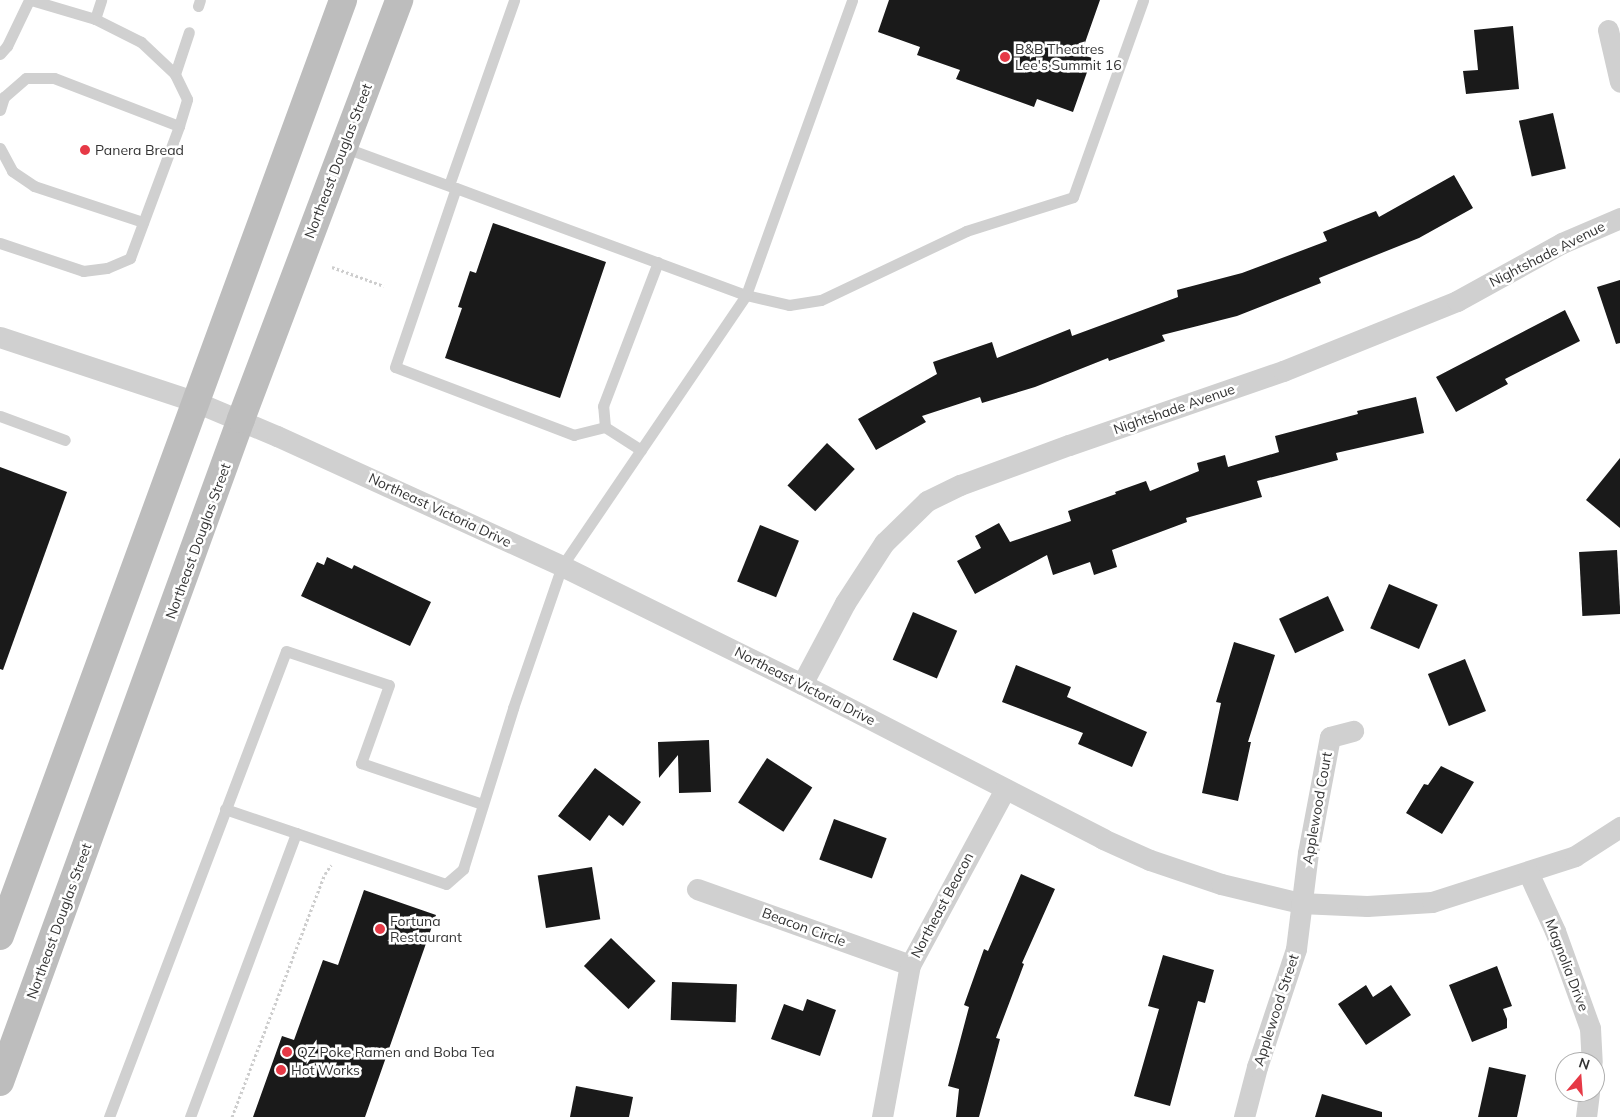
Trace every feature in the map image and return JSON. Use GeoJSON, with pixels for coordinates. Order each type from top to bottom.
{"type":"FeatureCollection","features":[{"type":"Feature","properties":{"kind":"main road"},"geometry":{"type":"LineString","coordinates":[[0,936],[342,0]]}},
{"type":"Feature","properties":{"kind":"main road","name":"Northeast Douglas Street"},"geometry":{"type":"LineString","coordinates":[[0,1082],[241,420],[399,0]]}},
{"type":"Feature","properties":{"kind":"street"},"geometry":{"type":"LineString","coordinates":[[1608,30],[1620,82]]}},
{"type":"Feature","properties":{"kind":"street","name":"Nightshade Avenue"},"geometry":{"type":"LineString","coordinates":[[802,684],[846,603],[884,543],[927,502],[960,485],[1283,371],[1457,301],[1562,243],[1620,218]]}},
{"type":"Feature","properties":{"kind":"street","name":"Northeast Victoria Drive"},"geometry":{"type":"LineString","coordinates":[[0,337],[196,402],[241,420],[562,566],[802,684],[1104,839],[1150,860],[1221,884],[1300,903],[1367,906],[1432,902],[1575,856],[1620,828]]}},
{"type":"Feature","properties":{"kind":"street","name":"Applewood Court"},"geometry":{"type":"LineString","coordinates":[[1300,903],[1330,737],[1354,731]]}},
{"type":"Feature","properties":{"kind":"street","name":"Northeast Beacon"},"geometry":{"type":"LineString","coordinates":[[882,1117],[910,965],[1005,789]]}},
{"type":"Feature","properties":{"kind":"street","name":"Magnolia Drive"},"geometry":{"type":"LineString","coordinates":[[1528,872],[1555,930],[1590,1028],[1591,1052]]}},
{"type":"Feature","properties":{"kind":"street","name":"Beacon Circle"},"geometry":{"type":"LineString","coordinates":[[698,889],[910,965]]}},
{"type":"Feature","properties":{"kind":"street","name":"Applewood Street"},"geometry":{"type":"LineString","coordinates":[[1244,1117],[1257,1067],[1296,949],[1300,903]]}},
{"type":"Feature","properties":{"kind":"street"},"geometry":{"type":"LineString","coordinates":[[1586,1117],[1588,1102]]}},
{"type":"Feature","properties":{"kind":"lane"},"geometry":{"type":"LineString","coordinates":[[0,54],[7,46],[30,0],[95,19],[141,42],[175,74],[187,99],[179,126],[130,258],[107,268],[83,271],[0,243]]}},
{"type":"Feature","properties":{"kind":"lane"},"geometry":{"type":"LineString","coordinates":[[95,19],[101,0]]}},
{"type":"Feature","properties":{"kind":"lane"},"geometry":{"type":"LineString","coordinates":[[514,0],[395,367],[574,435],[605,427],[641,450]]}},
{"type":"Feature","properties":{"kind":"lane"},"geometry":{"type":"LineString","coordinates":[[225,808],[446,884],[463,869],[482,804],[562,566],[746,295],[852,0]]}},
{"type":"Feature","properties":{"kind":"lane"},"geometry":{"type":"LineString","coordinates":[[343,147],[746,295],[788,305],[821,300],[966,231],[1073,197],[1143,0]]}},
{"type":"Feature","properties":{"kind":"lane"},"geometry":{"type":"LineString","coordinates":[[175,74],[189,32]]}},
{"type":"Feature","properties":{"kind":"lane"},"geometry":{"type":"LineString","coordinates":[[0,110],[4,98],[26,78],[54,78],[179,126]]}},
{"type":"Feature","properties":{"kind":"lane"},"geometry":{"type":"LineString","coordinates":[[0,148],[12,171],[34,186],[143,222]]}},
{"type":"Feature","properties":{"kind":"lane"},"geometry":{"type":"LineString","coordinates":[[605,427],[604,406],[658,262]]}},
{"type":"Feature","properties":{"kind":"lane"},"geometry":{"type":"LineString","coordinates":[[0,416],[64,440]]}},
{"type":"Feature","properties":{"kind":"lane"},"geometry":{"type":"LineString","coordinates":[[109,1117],[286,651],[389,685],[361,763],[482,804]]}},
{"type":"Feature","properties":{"kind":"lane"},"geometry":{"type":"LineString","coordinates":[[190,1117],[296,833]]}},
{"type":"Feature","properties":{"kind":"path"},"geometry":{"type":"LineString","coordinates":[[332,268],[384,286]]}},
{"type":"Feature","properties":{"kind":"path"},"geometry":{"type":"LineString","coordinates":[[232,1117],[325,874],[333,861],[345,850]]}},
{"type":"Feature","properties":{"kind":"building","name":"B&B Theatres Lee's Summit 16"},"geometry":{"type":"Polygon","coordinates":[[[889,0],[1100,0],[1081,54],[1092,58],[1073,112],[1037,99],[1034,107],[956,79],[960,70],[917,55],[920,47],[878,32],[889,0]]]}},
{"type":"Feature","properties":{"kind":"building"},"geometry":{"type":"Polygon","coordinates":[[[1513,26],[1519,89],[1466,94],[1463,71],[1478,70],[1474,30],[1513,26]]]}},
{"type":"Feature","properties":{"kind":"building"},"geometry":{"type":"Polygon","coordinates":[[[1553,113],[1566,169],[1532,176],[1519,121],[1553,113]]]}},
{"type":"Feature","properties":{"kind":"building"},"geometry":{"type":"Polygon","coordinates":[[[1454,175],[1473,208],[1419,238],[1319,278],[1321,283],[1237,316],[1162,335],[1165,341],[1109,361],[1108,358],[1035,387],[982,403],[980,397],[922,416],[926,422],[876,450],[858,419],[937,374],[933,362],[992,342],[997,358],[1070,329],[1072,336],[1178,297],[1177,290],[1242,273],[1327,241],[1323,232],[1376,211],[1379,217],[1454,175]]]}},
{"type":"Feature","properties":{"kind":"building"},"geometry":{"type":"Polygon","coordinates":[[[493,223],[606,262],[560,398],[445,358],[462,308],[458,307],[470,271],[476,273],[493,223]]]}},
{"type":"Feature","properties":{"kind":"building"},"geometry":{"type":"Polygon","coordinates":[[[1620,280],[1620,343],[1616,344],[1597,287],[1620,280]]]}},
{"type":"Feature","properties":{"kind":"building"},"geometry":{"type":"Polygon","coordinates":[[[1565,310],[1580,341],[1505,379],[1508,384],[1456,412],[1436,377],[1565,310]]]}},
{"type":"Feature","properties":{"kind":"building"},"geometry":{"type":"Polygon","coordinates":[[[1416,397],[1424,433],[1336,453],[1338,460],[1257,481],[1262,497],[1186,518],[1187,522],[1112,550],[1117,567],[1094,575],[1090,562],[1053,575],[1047,555],[975,594],[957,561],[981,548],[975,536],[999,523],[1010,542],[1071,521],[1068,511],[1116,494],[1115,492],[1146,481],[1150,491],[1199,471],[1197,463],[1225,455],[1228,467],[1279,452],[1275,436],[1358,414],[1357,411],[1416,397]]]}},
{"type":"Feature","properties":{"kind":"building"},"geometry":{"type":"Polygon","coordinates":[[[827,443],[855,469],[815,511],[787,485],[827,443]]]}},
{"type":"Feature","properties":{"kind":"building"},"geometry":{"type":"Polygon","coordinates":[[[1620,458],[1620,528],[1586,500],[1620,458]]]}},
{"type":"Feature","properties":{"kind":"building"},"geometry":{"type":"Polygon","coordinates":[[[0,467],[67,492],[3,670],[0,669],[0,467]]]}},
{"type":"Feature","properties":{"kind":"building"},"geometry":{"type":"Polygon","coordinates":[[[760,525],[799,541],[776,597],[737,582],[760,525]]]}},
{"type":"Feature","properties":{"kind":"building"},"geometry":{"type":"Polygon","coordinates":[[[1617,550],[1620,614],[1582,616],[1579,552],[1617,550]]]}},
{"type":"Feature","properties":{"kind":"building"},"geometry":{"type":"Polygon","coordinates":[[[327,557],[352,569],[354,565],[431,602],[410,646],[301,596],[317,562],[324,565],[327,557]]]}},
{"type":"Feature","properties":{"kind":"building"},"geometry":{"type":"Polygon","coordinates":[[[1389,584],[1438,605],[1419,649],[1370,628],[1389,584]]]}},
{"type":"Feature","properties":{"kind":"building"},"geometry":{"type":"Polygon","coordinates":[[[1328,596],[1344,630],[1295,653],[1279,619],[1328,596]]]}},
{"type":"Feature","properties":{"kind":"building"},"geometry":{"type":"Polygon","coordinates":[[[913,612],[957,631],[937,679],[893,660],[913,612]]]}},
{"type":"Feature","properties":{"kind":"building"},"geometry":{"type":"Polygon","coordinates":[[[1234,642],[1275,655],[1248,742],[1251,742],[1238,801],[1202,793],[1221,703],[1216,702],[1234,642]]]}},
{"type":"Feature","properties":{"kind":"building"},"geometry":{"type":"Polygon","coordinates":[[[1465,659],[1486,711],[1449,726],[1428,674],[1465,659]]]}},
{"type":"Feature","properties":{"kind":"building"},"geometry":{"type":"Polygon","coordinates":[[[1016,665],[1071,687],[1067,697],[1147,732],[1132,767],[1078,744],[1083,733],[1002,702],[1016,665]]]}},
{"type":"Feature","properties":{"kind":"building"},"geometry":{"type":"Polygon","coordinates":[[[709,740],[711,792],[679,793],[678,755],[659,778],[658,742],[709,740]]]}},
{"type":"Feature","properties":{"kind":"building"},"geometry":{"type":"Polygon","coordinates":[[[767,758],[812,787],[783,832],[738,802],[767,758]]]}},
{"type":"Feature","properties":{"kind":"building"},"geometry":{"type":"Polygon","coordinates":[[[1441,766],[1474,782],[1442,834],[1406,813],[1424,784],[1428,785],[1441,766]]]}},
{"type":"Feature","properties":{"kind":"building"},"geometry":{"type":"Polygon","coordinates":[[[595,768],[641,802],[623,826],[609,815],[590,841],[558,816],[595,768]]]}},
{"type":"Feature","properties":{"kind":"building"},"geometry":{"type":"Polygon","coordinates":[[[834,819],[887,838],[872,879],[819,859],[834,819]]]}},
{"type":"Feature","properties":{"kind":"building"},"geometry":{"type":"Polygon","coordinates":[[[592,867],[600,919],[546,928],[538,876],[592,867]]]}},
{"type":"Feature","properties":{"kind":"building"},"geometry":{"type":"Polygon","coordinates":[[[1021,874],[1055,889],[1022,963],[1024,964],[996,1038],[1000,1039],[979,1117],[956,1117],[959,1089],[948,1086],[969,1007],[964,1005],[984,949],[988,951],[1021,874]]]}},
{"type":"Feature","properties":{"kind":"building"},"geometry":{"type":"Polygon","coordinates":[[[364,890],[436,915],[365,1117],[253,1117],[282,1036],[294,1040],[323,960],[338,965],[364,890]]]}},
{"type":"Feature","properties":{"kind":"building"},"geometry":{"type":"Polygon","coordinates":[[[611,938],[656,981],[629,1009],[584,966],[611,938]]]}},
{"type":"Feature","properties":{"kind":"building"},"geometry":{"type":"Polygon","coordinates":[[[1163,955],[1214,970],[1205,1003],[1198,1001],[1170,1106],[1134,1096],[1159,1009],[1148,1006],[1163,955]]]}},
{"type":"Feature","properties":{"kind":"building"},"geometry":{"type":"Polygon","coordinates":[[[1497,966],[1512,1006],[1503,1009],[1507,1019],[1507,1028],[1472,1042],[1449,985],[1497,966]]]}},
{"type":"Feature","properties":{"kind":"building"},"geometry":{"type":"Polygon","coordinates":[[[672,982],[737,984],[736,1022],[671,1020],[672,982]]]}},
{"type":"Feature","properties":{"kind":"building"},"geometry":{"type":"Polygon","coordinates":[[[1366,985],[1373,997],[1391,985],[1411,1015],[1366,1045],[1338,1004],[1366,985]]]}},
{"type":"Feature","properties":{"kind":"building"},"geometry":{"type":"Polygon","coordinates":[[[807,999],[836,1010],[820,1056],[771,1039],[784,1004],[803,1011],[807,999]]]}},
{"type":"Feature","properties":{"kind":"building"},"geometry":{"type":"Polygon","coordinates":[[[1489,1067],[1526,1075],[1517,1117],[1478,1117],[1489,1067]]]}},
{"type":"Feature","properties":{"kind":"building"},"geometry":{"type":"Polygon","coordinates":[[[576,1086],[633,1097],[629,1117],[570,1117],[576,1086]]]}},
{"type":"Feature","properties":{"kind":"building"},"geometry":{"type":"Polygon","coordinates":[[[1322,1094],[1382,1112],[1382,1117],[1315,1117],[1322,1094]]]}},
{"type":"Feature","properties":{"kind":"place","name":"B&B Theatres Lee's Summit 16"},"geometry":{"type":"Point","coordinates":[1005,57]}},
{"type":"Feature","properties":{"kind":"place","name":"Panera Bread"},"geometry":{"type":"Point","coordinates":[85,150]}},
{"type":"Feature","properties":{"kind":"place","name":"Fortuna Restaurant"},"geometry":{"type":"Point","coordinates":[380,929]}},
{"type":"Feature","properties":{"kind":"place","name":"QZ Poke Ramen and Boba Tea"},"geometry":{"type":"Point","coordinates":[287,1052]}},
{"type":"Feature","properties":{"kind":"place","name":"Hot Works"},"geometry":{"type":"Point","coordinates":[281,1070]}}]}
